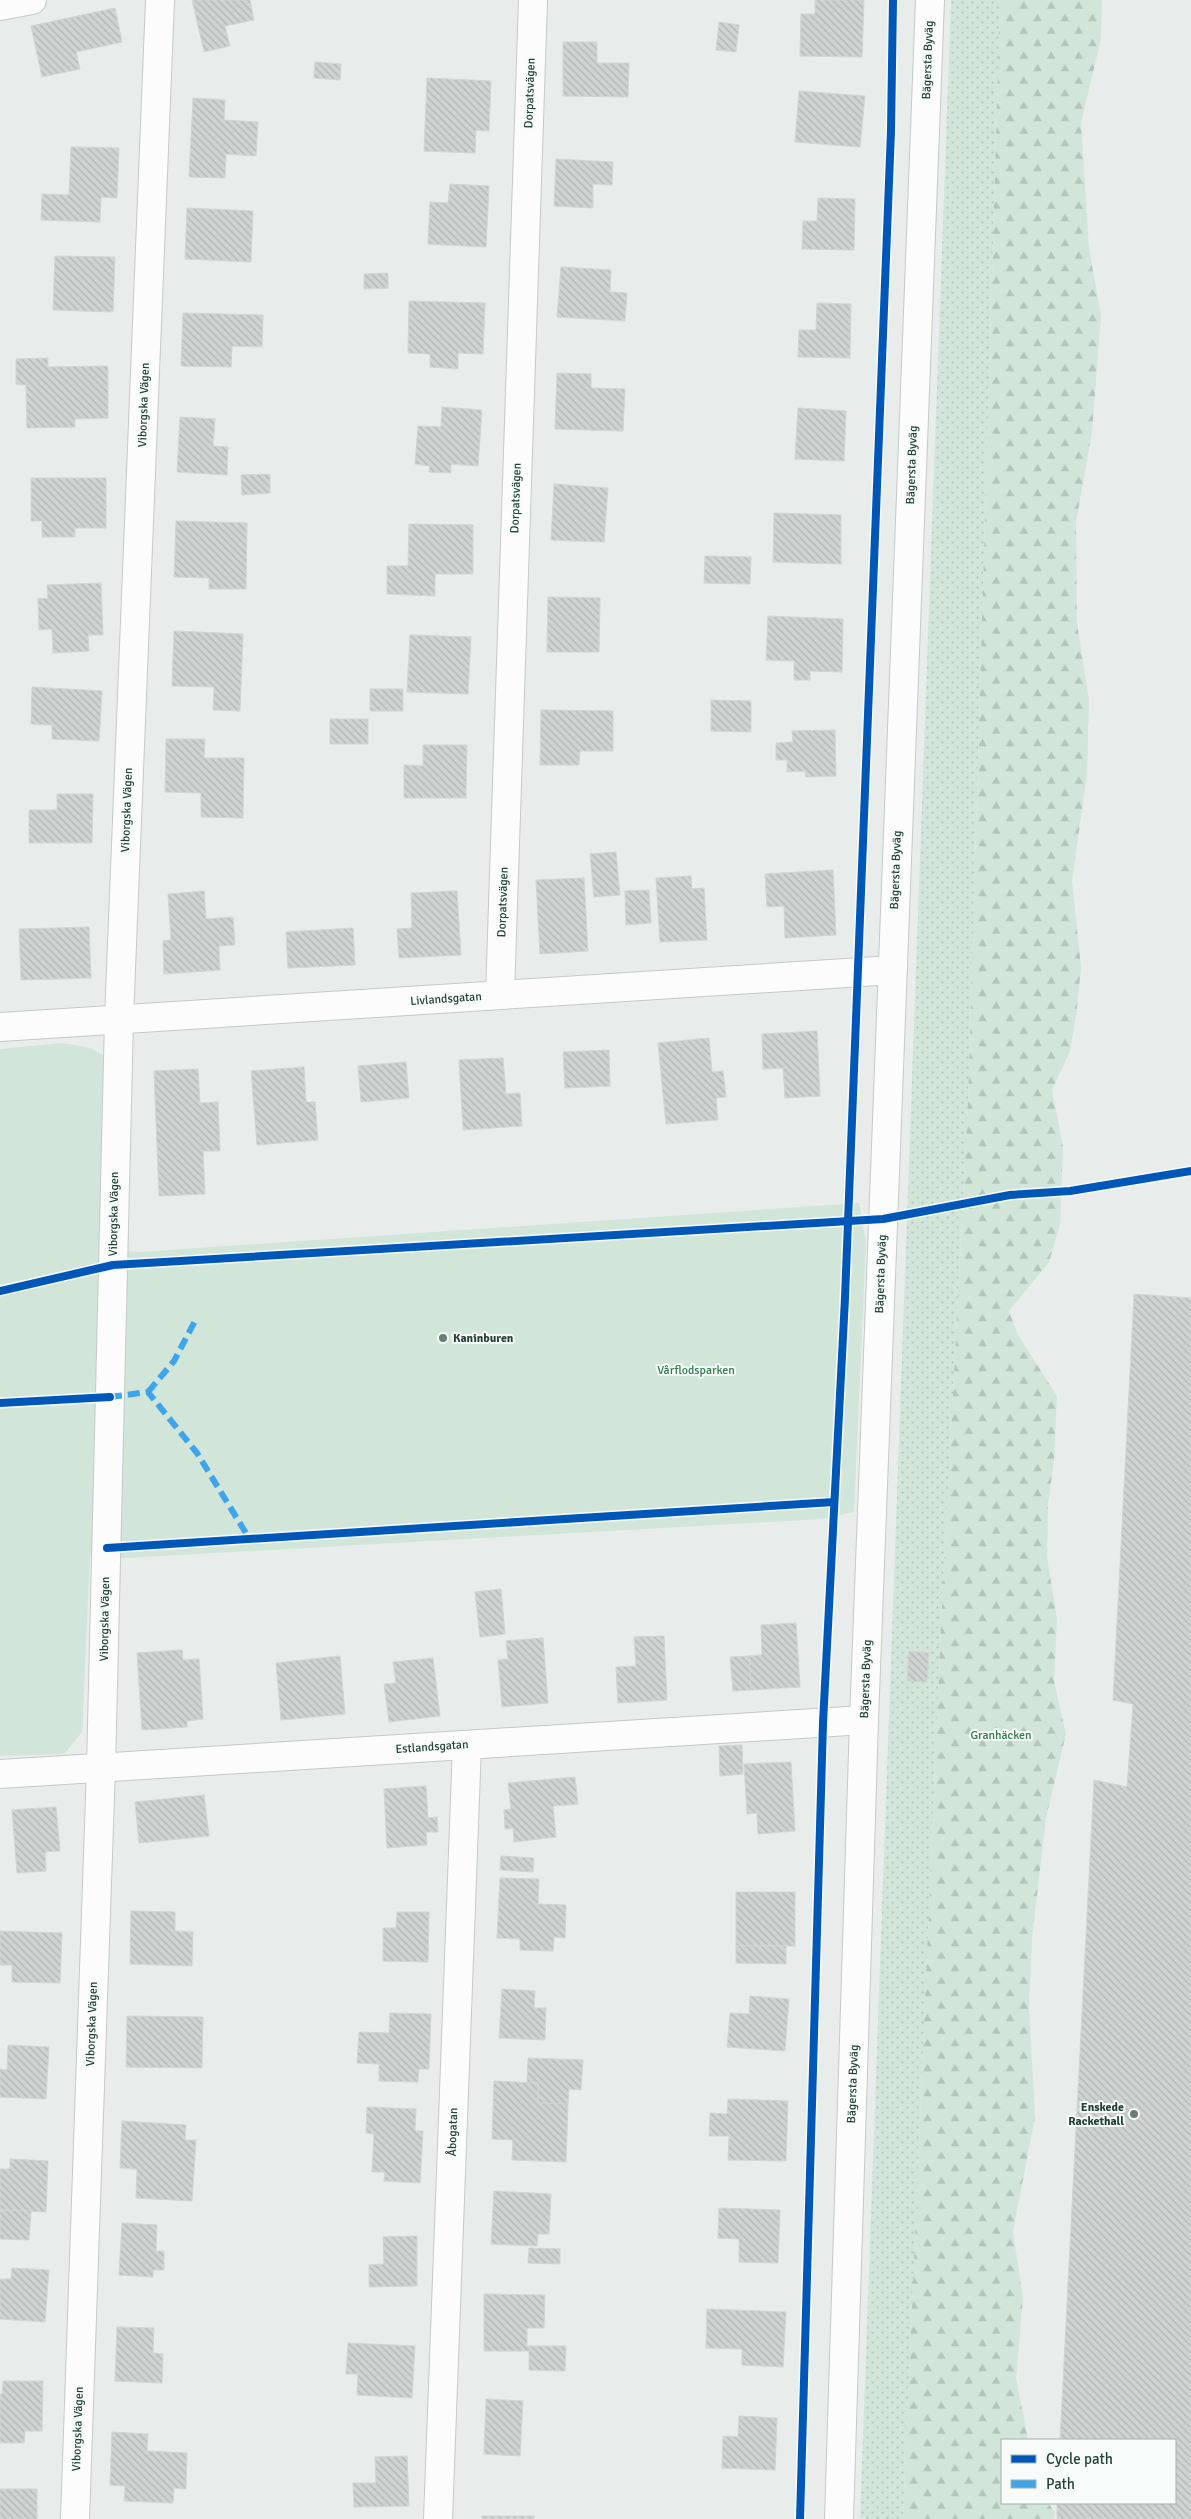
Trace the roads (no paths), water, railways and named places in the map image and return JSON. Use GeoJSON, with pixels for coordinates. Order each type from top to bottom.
{"type":"FeatureCollection","features":[{"type":"Feature","properties":{"kind":"street"},"geometry":{"type":"LineString","coordinates":[[0,6],[32,0]]}},
{"type":"Feature","properties":{"kind":"street","name":"Viborgska Vägen"},"geometry":{"type":"LineString","coordinates":[[74,2519],[101,1768],[118,1020],[160,0]]}},
{"type":"Feature","properties":{"kind":"street","name":"Dorpatsvägen"},"geometry":{"type":"LineString","coordinates":[[500,995],[533,0]]}},
{"type":"Feature","properties":{"kind":"street","name":"Bägersta Byväg"},"geometry":{"type":"LineString","coordinates":[[839,2519],[864,1720],[930,0]]}},
{"type":"Feature","properties":{"kind":"street","name":"Livlandsgatan"},"geometry":{"type":"LineString","coordinates":[[0,1027],[892,970]]}},
{"type":"Feature","properties":{"kind":"street","name":"Estlandsgatan"},"geometry":{"type":"LineString","coordinates":[[0,1774],[864,1720]]}},
{"type":"Feature","properties":{"kind":"street","name":"Åbogatan"},"geometry":{"type":"LineString","coordinates":[[438,2519],[467,1745]]}},
{"type":"Feature","properties":{"kind":"place","name":"Kaninburen"},"geometry":{"type":"Point","coordinates":[443,1338]}},
{"type":"Feature","properties":{"kind":"place","name":"Enskede Rackethall"},"geometry":{"type":"Point","coordinates":[1134,2114]}},
{"type":"Feature","properties":{"kind":"park label","name":"Vårflodsparken"},"geometry":{"type":"Point","coordinates":[696,1370]}},
{"type":"Feature","properties":{"kind":"park label","name":"Granhäcken"},"geometry":{"type":"Point","coordinates":[1001,1735]}}]}
